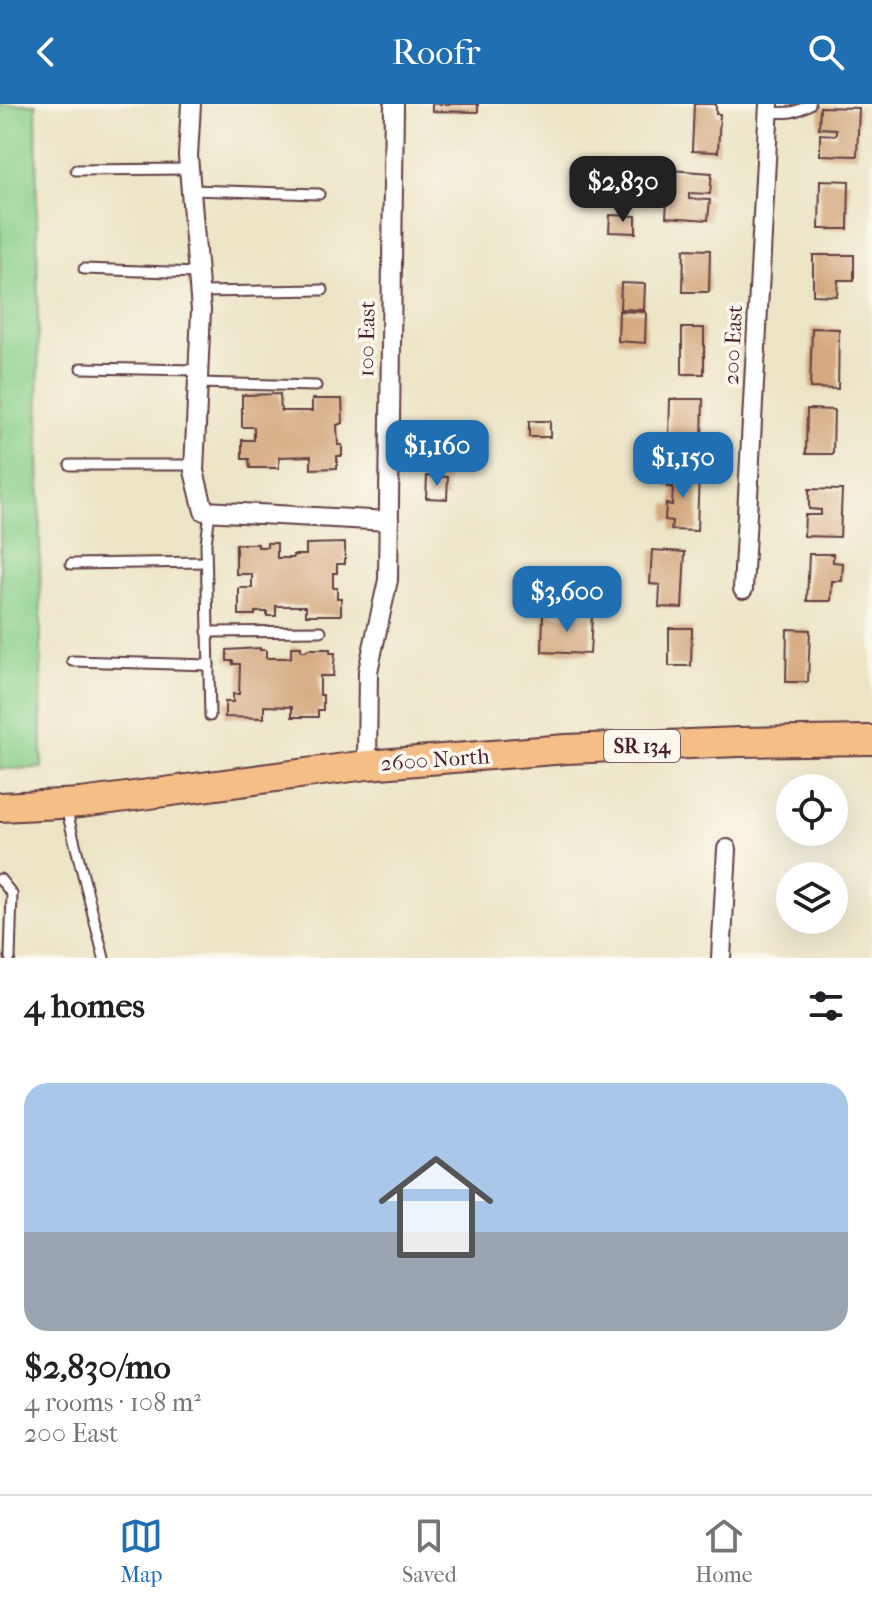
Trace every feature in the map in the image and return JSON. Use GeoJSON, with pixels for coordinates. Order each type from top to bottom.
{"type":"FeatureCollection","features":[{"type":"Feature","properties":{"kind":"main road","name":"2600 North"},"geometry":{"type":"LineString","coordinates":[[0,807],[65,804],[367,765],[566,749],[872,740]]}},
{"type":"Feature","properties":{"kind":"street"},"geometry":{"type":"LineString","coordinates":[[191,104],[189,169],[201,310],[194,471],[204,511],[389,521]]}},
{"type":"Feature","properties":{"kind":"street","name":"100 East"},"geometry":{"type":"LineString","coordinates":[[367,765],[368,671],[388,580],[394,104]]}},
{"type":"Feature","properties":{"kind":"street","name":"200 East"},"geometry":{"type":"LineString","coordinates":[[743,589],[769,108]]}},
{"type":"Feature","properties":{"kind":"street"},"geometry":{"type":"LineString","coordinates":[[721,958],[727,849]]}},
{"type":"Feature","properties":{"kind":"lane"},"geometry":{"type":"LineString","coordinates":[[769,108],[791,113],[810,104]]}},
{"type":"Feature","properties":{"kind":"lane"},"geometry":{"type":"LineString","coordinates":[[76,170],[189,169]]}},
{"type":"Feature","properties":{"kind":"lane"},"geometry":{"type":"LineString","coordinates":[[191,190],[319,194]]}},
{"type":"Feature","properties":{"kind":"lane"},"geometry":{"type":"LineString","coordinates":[[84,269],[198,273]]}},
{"type":"Feature","properties":{"kind":"lane"},"geometry":{"type":"LineString","coordinates":[[199,292],[323,290]]}},
{"type":"Feature","properties":{"kind":"lane"},"geometry":{"type":"LineString","coordinates":[[81,368],[316,386]]}},
{"type":"Feature","properties":{"kind":"lane"},"geometry":{"type":"LineString","coordinates":[[70,465],[195,465]]}},
{"type":"Feature","properties":{"kind":"lane"},"geometry":{"type":"LineString","coordinates":[[210,716],[206,544],[211,511]]}},
{"type":"Feature","properties":{"kind":"lane"},"geometry":{"type":"LineString","coordinates":[[71,564],[206,562]]}},
{"type":"Feature","properties":{"kind":"lane"},"geometry":{"type":"LineString","coordinates":[[207,632],[321,631]]}},
{"type":"Feature","properties":{"kind":"lane"},"geometry":{"type":"LineString","coordinates":[[72,661],[209,665]]}},
{"type":"Feature","properties":{"kind":"lane"},"geometry":{"type":"LineString","coordinates":[[65,804],[104,958]]}},
{"type":"Feature","properties":{"kind":"lane"},"geometry":{"type":"LineString","coordinates":[[0,879],[12,894],[10,958]]}},
{"type":"Feature","properties":{"kind":"green space"},"geometry":{"type":"Polygon","coordinates":[[[0,104],[36,104],[42,768],[0,769],[0,104]]]}},
{"type":"Feature","properties":{"kind":"building"},"geometry":{"type":"Polygon","coordinates":[[[432,104],[478,104],[478,112],[432,111],[432,104]]]}},
{"type":"Feature","properties":{"kind":"building"},"geometry":{"type":"Polygon","coordinates":[[[694,104],[716,104],[716,114],[720,114],[718,152],[692,151],[694,104]]]}},
{"type":"Feature","properties":{"kind":"building"},"geometry":{"type":"Polygon","coordinates":[[[820,107],[859,108],[857,156],[820,155],[820,134],[836,135],[836,129],[819,128],[820,107]]]}},
{"type":"Feature","properties":{"kind":"building"},"geometry":{"type":"Polygon","coordinates":[[[669,170],[712,173],[710,194],[689,193],[689,199],[710,200],[708,220],[666,217],[669,170]]]}},
{"type":"Feature","properties":{"kind":"building"},"geometry":{"type":"Polygon","coordinates":[[[820,180],[849,181],[848,229],[819,229],[820,180]]]}},
{"type":"Feature","properties":{"kind":"building"},"geometry":{"type":"Polygon","coordinates":[[[610,215],[636,216],[636,233],[609,232],[610,215]]]}},
{"type":"Feature","properties":{"kind":"building"},"geometry":{"type":"Polygon","coordinates":[[[684,249],[710,250],[709,292],[683,292],[684,249]]]}},
{"type":"Feature","properties":{"kind":"building"},"geometry":{"type":"Polygon","coordinates":[[[813,255],[854,255],[854,280],[838,280],[837,296],[813,295],[813,255]]]}},
{"type":"Feature","properties":{"kind":"building"},"geometry":{"type":"Polygon","coordinates":[[[621,283],[645,284],[644,310],[620,309],[621,283]]]}},
{"type":"Feature","properties":{"kind":"building"},"geometry":{"type":"Polygon","coordinates":[[[619,311],[646,312],[645,343],[618,341],[619,311]]]}},
{"type":"Feature","properties":{"kind":"building"},"geometry":{"type":"Polygon","coordinates":[[[682,328],[704,328],[704,374],[682,374],[682,328]]]}},
{"type":"Feature","properties":{"kind":"building"},"geometry":{"type":"Polygon","coordinates":[[[812,328],[839,329],[838,389],[810,388],[812,328]]]}},
{"type":"Feature","properties":{"kind":"building"},"geometry":{"type":"Polygon","coordinates":[[[280,394],[281,411],[312,411],[312,399],[342,399],[343,423],[337,425],[342,456],[337,456],[337,468],[311,469],[311,456],[279,457],[279,468],[250,468],[249,459],[242,459],[242,440],[254,440],[254,427],[242,427],[242,395],[280,394]]]}},
{"type":"Feature","properties":{"kind":"building"},"geometry":{"type":"Polygon","coordinates":[[[670,399],[703,399],[702,443],[676,443],[677,438],[669,438],[670,399]]]}},
{"type":"Feature","properties":{"kind":"building"},"geometry":{"type":"Polygon","coordinates":[[[807,409],[834,410],[833,454],[806,454],[807,409]]]}},
{"type":"Feature","properties":{"kind":"building"},"geometry":{"type":"Polygon","coordinates":[[[529,421],[550,421],[550,437],[529,437],[529,421]]]}},
{"type":"Feature","properties":{"kind":"building"},"geometry":{"type":"Polygon","coordinates":[[[668,469],[699,471],[697,531],[671,530],[672,521],[665,520],[666,504],[672,505],[673,487],[667,487],[668,469]]]}},
{"type":"Feature","properties":{"kind":"building"},"geometry":{"type":"Polygon","coordinates":[[[427,476],[448,477],[447,499],[426,498],[427,476]]]}},
{"type":"Feature","properties":{"kind":"building"},"geometry":{"type":"Polygon","coordinates":[[[809,489],[842,490],[840,537],[804,536],[805,515],[821,515],[821,510],[809,509],[809,489]]]}},
{"type":"Feature","properties":{"kind":"building"},"geometry":{"type":"Polygon","coordinates":[[[267,543],[277,543],[277,558],[293,558],[293,555],[306,555],[306,544],[345,543],[345,564],[337,564],[337,573],[333,573],[333,588],[337,588],[337,598],[341,598],[341,615],[306,615],[306,606],[276,606],[276,616],[267,616],[267,612],[239,615],[239,588],[252,588],[252,574],[236,574],[236,544],[267,547],[267,543]]]}},
{"type":"Feature","properties":{"kind":"building"},"geometry":{"type":"Polygon","coordinates":[[[652,550],[685,552],[682,608],[659,607],[660,585],[650,584],[652,550]]]}},
{"type":"Feature","properties":{"kind":"building"},"geometry":{"type":"Polygon","coordinates":[[[809,554],[833,554],[833,562],[843,563],[842,581],[832,581],[831,601],[807,601],[809,554]]]}},
{"type":"Feature","properties":{"kind":"building"},"geometry":{"type":"Polygon","coordinates":[[[543,614],[592,616],[590,654],[542,652],[543,614]]]}},
{"type":"Feature","properties":{"kind":"building"},"geometry":{"type":"Polygon","coordinates":[[[669,628],[692,628],[691,666],[669,666],[669,628]]]}},
{"type":"Feature","properties":{"kind":"building"},"geometry":{"type":"Polygon","coordinates":[[[787,629],[810,630],[808,682],[786,682],[787,629]]]}},
{"type":"Feature","properties":{"kind":"building"},"geometry":{"type":"Polygon","coordinates":[[[291,647],[301,647],[301,651],[330,649],[330,653],[335,653],[333,676],[320,676],[323,710],[318,710],[318,717],[292,717],[292,707],[264,706],[264,718],[225,717],[225,702],[233,702],[233,694],[239,694],[240,664],[227,661],[227,650],[260,648],[266,650],[266,658],[291,658],[291,647]]]}}]}
